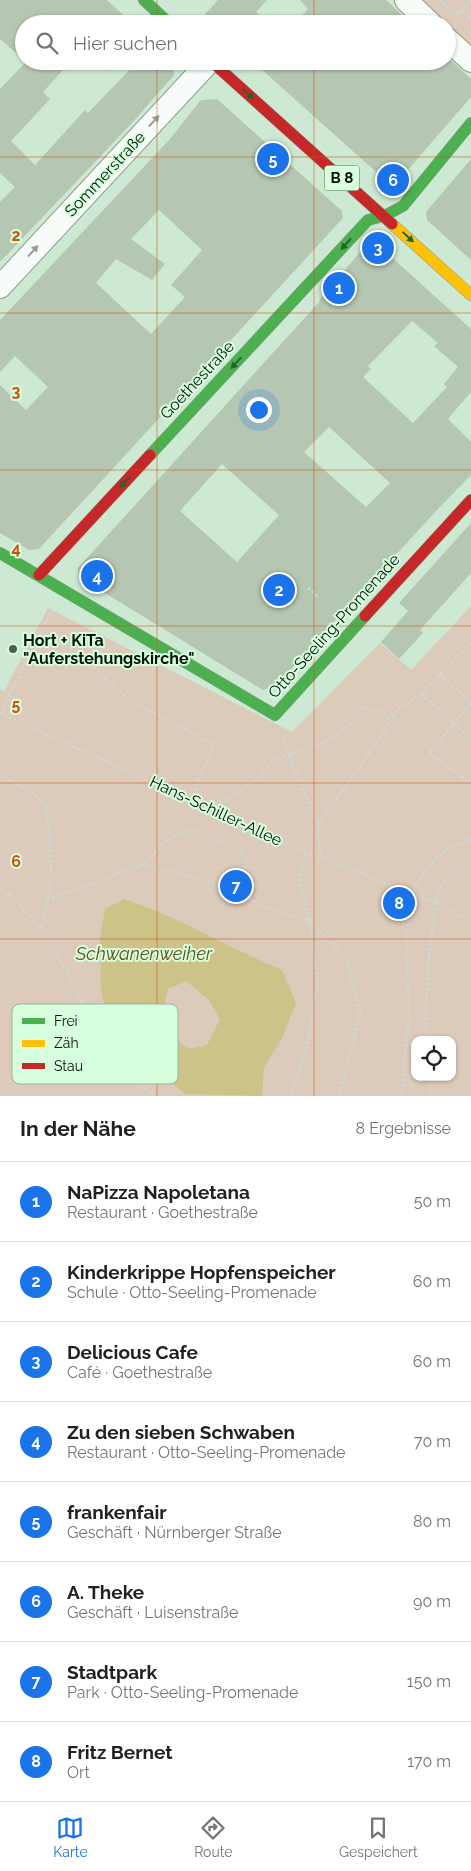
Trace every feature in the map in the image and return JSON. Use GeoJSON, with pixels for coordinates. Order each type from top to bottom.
{"type":"FeatureCollection","features":[{"type":"Feature","properties":{"kind":"street"},"geometry":{"type":"LineString","coordinates":[[144,0],[160,15]]}},
{"type":"Feature","properties":{"kind":"street"},"geometry":{"type":"LineString","coordinates":[[406,0],[422,15]]}},
{"type":"Feature","properties":{"kind":"street"},"geometry":{"type":"LineString","coordinates":[[456,47],[471,61]]}},
{"type":"Feature","properties":{"kind":"street","name":"Sommerstraße"},"geometry":{"type":"LineString","coordinates":[[0,286],[203,70]]}},
{"type":"Feature","properties":{"kind":"street","name":"B 8"},"geometry":{"type":"LineString","coordinates":[[221,70],[471,295]]}},
{"type":"Feature","properties":{"kind":"street","name":"Goethestraße"},"geometry":{"type":"LineString","coordinates":[[39,575],[368,220],[384,216],[403,206],[471,124]]}},
{"type":"Feature","properties":{"kind":"street","name":"Otto-Seeling-Promenade"},"geometry":{"type":"LineString","coordinates":[[0,553],[275,715],[471,500]]}},
{"type":"Feature","properties":{"kind":"path"},"geometry":{"type":"LineString","coordinates":[[440,0],[458,15],[471,0]]}},
{"type":"Feature","properties":{"kind":"path"},"geometry":{"type":"LineString","coordinates":[[462,10],[471,18]]}},
{"type":"Feature","properties":{"kind":"path"},"geometry":{"type":"LineString","coordinates":[[308,588],[317,596]]}},
{"type":"Feature","properties":{"kind":"path"},"geometry":{"type":"LineString","coordinates":[[0,714],[39,633],[63,590]]}},
{"type":"Feature","properties":{"kind":"path"},"geometry":{"type":"LineString","coordinates":[[39,633],[76,652],[132,702],[213,744],[192,799]]}},
{"type":"Feature","properties":{"kind":"path"},"geometry":{"type":"LineString","coordinates":[[319,824],[398,709],[422,694],[471,642]]}},
{"type":"Feature","properties":{"kind":"path"},"geometry":{"type":"LineString","coordinates":[[440,675],[471,704],[429,752],[471,783]]}},
{"type":"Feature","properties":{"kind":"path"},"geometry":{"type":"LineString","coordinates":[[422,694],[471,739]]}},
{"type":"Feature","properties":{"kind":"path"},"geometry":{"type":"LineString","coordinates":[[211,808],[256,780],[274,759],[319,744],[337,735],[354,721],[362,707],[383,712],[390,722]]}},
{"type":"Feature","properties":{"kind":"path","name":"Hans-Schiller-Allee"},"geometry":{"type":"LineString","coordinates":[[0,714],[192,799],[305,852],[320,856],[471,921]]}},
{"type":"Feature","properties":{"kind":"path"},"geometry":{"type":"LineString","coordinates":[[275,715],[288,754],[319,824],[320,856]]}},
{"type":"Feature","properties":{"kind":"path"},"geometry":{"type":"LineString","coordinates":[[0,776],[30,791],[46,806],[50,828],[51,881],[42,929]]}},
{"type":"Feature","properties":{"kind":"path"},"geometry":{"type":"LineString","coordinates":[[47,900],[144,864],[171,837],[192,831],[243,851],[246,862],[243,891]]}},
{"type":"Feature","properties":{"kind":"path"},"geometry":{"type":"LineString","coordinates":[[402,1096],[408,1013],[406,932],[412,895],[421,876],[445,849],[471,839]]}},
{"type":"Feature","properties":{"kind":"path"},"geometry":{"type":"LineString","coordinates":[[290,1096],[308,1038],[317,983],[310,921],[300,882],[305,852]]}},
{"type":"Feature","properties":{"kind":"path"},"geometry":{"type":"LineString","coordinates":[[424,1036],[428,970],[435,904],[439,888],[453,873],[471,863]]}},
{"type":"Feature","properties":{"kind":"path"},"geometry":{"type":"LineString","coordinates":[[144,864],[243,891],[256,904],[310,921],[346,959],[361,1013],[339,1096]]}},
{"type":"Feature","properties":{"kind":"path"},"geometry":{"type":"LineString","coordinates":[[0,889],[9,894],[42,929],[83,1004]]}},
{"type":"Feature","properties":{"kind":"path"},"geometry":{"type":"LineString","coordinates":[[429,1081],[432,1096]]}},
{"type":"Feature","properties":{"kind":"path"},"geometry":{"type":"LineString","coordinates":[[139,1084],[150,1095]]}},
{"type":"Feature","properties":{"kind":"shaded area"},"geometry":{"type":"Polygon","coordinates":[[[418,0],[471,0],[471,49],[456,35],[456,15],[434,15],[418,0]]]}},
{"type":"Feature","properties":{"kind":"shaded area"},"geometry":{"type":"Polygon","coordinates":[[[471,606],[471,1096],[0,1096],[0,690],[4,691],[48,608],[292,732],[380,643],[411,670],[471,606]]]}},
{"type":"Feature","properties":{"kind":"water","name":"Schwanenweiher"},"geometry":{"type":"Polygon","coordinates":[[[124,899],[144,906],[282,970],[296,1003],[283,1036],[264,1068],[262,1096],[185,1094],[173,1084],[178,1084],[178,1041],[190,1049],[207,1045],[220,1019],[208,999],[186,981],[168,989],[165,1004],[104,1004],[101,987],[100,938],[105,909],[124,899]]]}},
{"type":"Feature","properties":{"kind":"building"},"geometry":{"type":"Polygon","coordinates":[[[0,0],[107,0],[123,15],[15,15],[15,52],[0,39],[0,0]]]}},
{"type":"Feature","properties":{"kind":"building"},"geometry":{"type":"Polygon","coordinates":[[[218,0],[267,0],[256,12],[259,15],[204,15],[218,0]]]}},
{"type":"Feature","properties":{"kind":"building"},"geometry":{"type":"Polygon","coordinates":[[[300,0],[386,0],[402,15],[302,15],[308,9],[300,0]]]}},
{"type":"Feature","properties":{"kind":"building"},"geometry":{"type":"Polygon","coordinates":[[[456,65],[471,79],[471,97],[393,187],[262,70],[456,70],[456,65]]]}},
{"type":"Feature","properties":{"kind":"building"},"geometry":{"type":"Polygon","coordinates":[[[18,70],[63,70],[43,92],[50,99],[11,141],[35,165],[85,110],[88,113],[129,70],[174,70],[174,75],[131,124],[0,262],[0,202],[15,187],[0,173],[0,89],[18,70]]]}},
{"type":"Feature","properties":{"kind":"building"},"geometry":{"type":"Polygon","coordinates":[[[217,99],[342,211],[343,218],[39,549],[29,550],[0,533],[0,385],[26,410],[48,387],[15,356],[0,372],[0,320],[170,139],[201,100],[217,99]],[[159,210],[131,239],[165,264],[152,280],[116,259],[96,283],[151,334],[185,297],[171,285],[202,250],[159,210]]]}},
{"type":"Feature","properties":{"kind":"building"},"geometry":{"type":"Polygon","coordinates":[[[471,159],[471,260],[427,220],[426,212],[471,159]]]}},
{"type":"Feature","properties":{"kind":"building"},"geometry":{"type":"Polygon","coordinates":[[[367,244],[377,244],[471,329],[471,392],[448,419],[471,442],[471,475],[304,654],[277,686],[263,690],[79,577],[78,568],[367,244]],[[412,321],[368,366],[371,369],[363,377],[413,423],[447,387],[444,384],[458,367],[434,346],[438,343],[412,321]],[[329,427],[304,452],[366,507],[390,483],[329,427]],[[222,464],[180,511],[237,562],[279,515],[222,464]]]}},
{"type":"Feature","properties":{"kind":"building"},"geometry":{"type":"Polygon","coordinates":[[[471,523],[471,573],[420,630],[423,633],[399,659],[381,642],[408,611],[399,603],[471,523]]]}},
{"type":"Feature","properties":{"kind":"traffic: fast"},"geometry":{"type":"LineString","coordinates":[[144,0],[160,15]]}},
{"type":"Feature","properties":{"kind":"traffic: fast"},"geometry":{"type":"LineString","coordinates":[[150,455],[368,220],[384,216],[403,206],[471,123]]}},
{"type":"Feature","properties":{"kind":"traffic: fast"},"geometry":{"type":"LineString","coordinates":[[0,553],[275,715],[365,616]]}},
{"type":"Feature","properties":{"kind":"traffic: slow"},"geometry":{"type":"LineString","coordinates":[[392,224],[471,295]]}},
{"type":"Feature","properties":{"kind":"traffic: jam"},"geometry":{"type":"LineString","coordinates":[[221,70],[392,224]]}},
{"type":"Feature","properties":{"kind":"traffic: jam"},"geometry":{"type":"LineString","coordinates":[[39,575],[150,455]]}},
{"type":"Feature","properties":{"kind":"traffic: jam"},"geometry":{"type":"LineString","coordinates":[[365,616],[471,500]]}},
{"type":"Feature","properties":{"kind":"place","name":"frankenfair"},"geometry":{"type":"Point","coordinates":[273,159]}},
{"type":"Feature","properties":{"kind":"place","name":"A. Theke"},"geometry":{"type":"Point","coordinates":[393,180]}},
{"type":"Feature","properties":{"kind":"place","name":"Delicious Cafe"},"geometry":{"type":"Point","coordinates":[378,248]}},
{"type":"Feature","properties":{"kind":"place","name":"NaPizza Napoletana"},"geometry":{"type":"Point","coordinates":[339,288]}},
{"type":"Feature","properties":{"kind":"place","name":"Zu den sieben Schwaben"},"geometry":{"type":"Point","coordinates":[97,576]}},
{"type":"Feature","properties":{"kind":"place","name":"Kinderkrippe Hopfenspeicher"},"geometry":{"type":"Point","coordinates":[279,590]}},
{"type":"Feature","properties":{"kind":"place","name":"Hort + KiTa \"Auferstehungskirche\""},"geometry":{"type":"Point","coordinates":[13,649]}},
{"type":"Feature","properties":{"kind":"place","name":"Stadtpark"},"geometry":{"type":"Point","coordinates":[236,886]}},
{"type":"Feature","properties":{"kind":"place","name":"Fritz Bernet"},"geometry":{"type":"Point","coordinates":[399,903]}}]}
